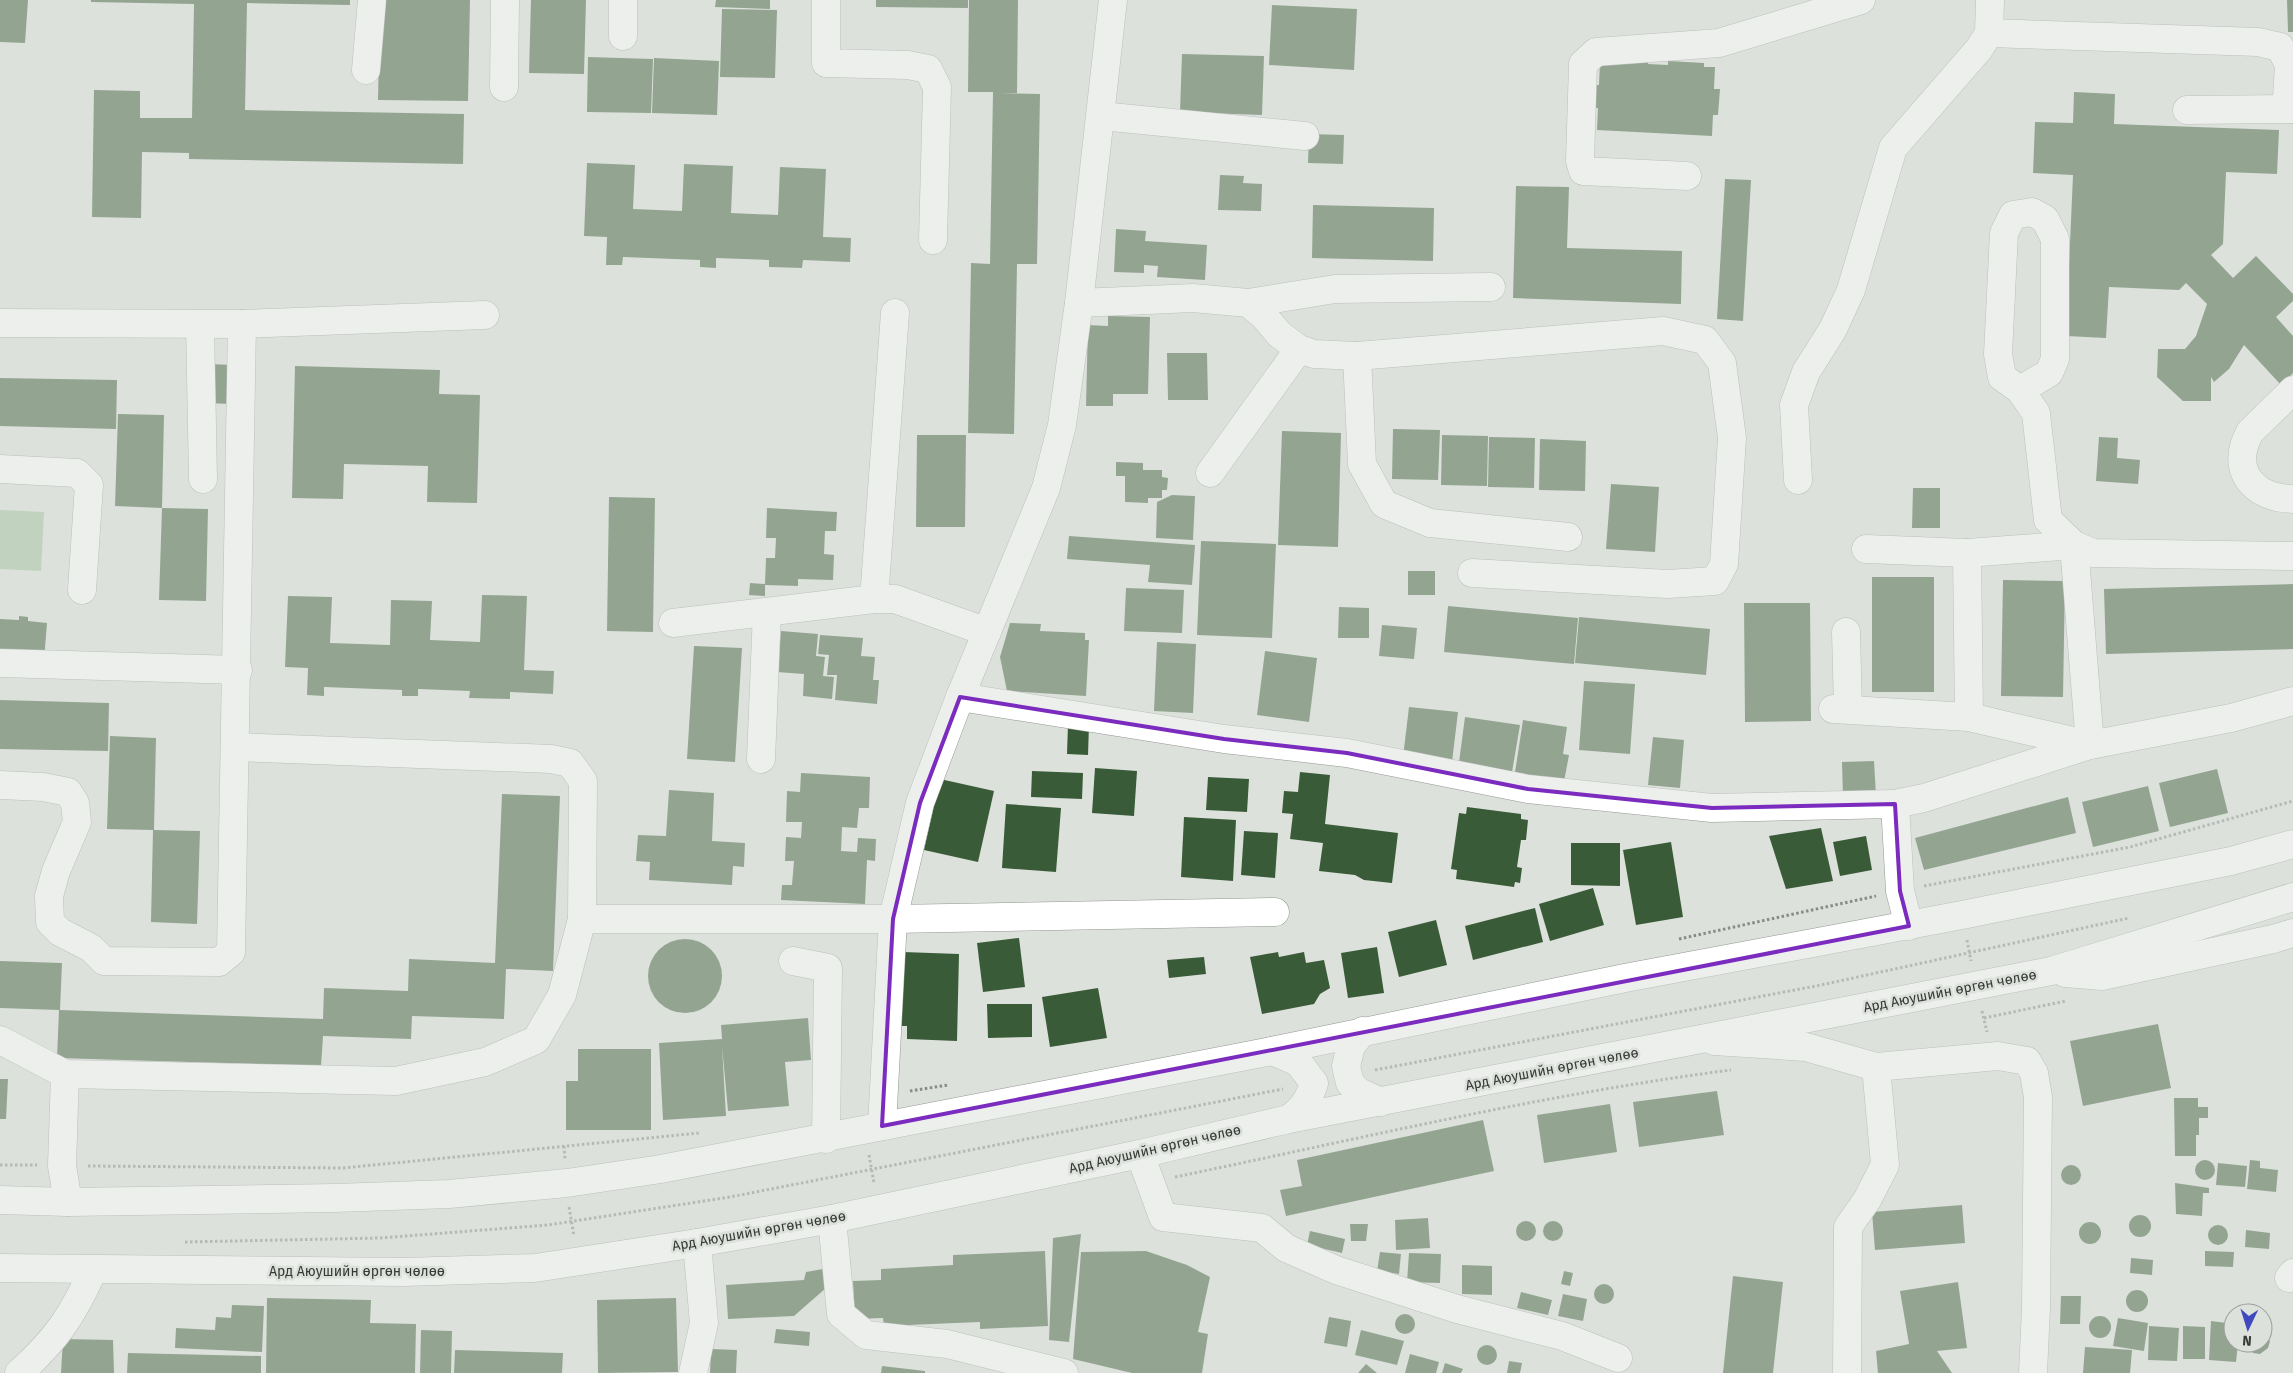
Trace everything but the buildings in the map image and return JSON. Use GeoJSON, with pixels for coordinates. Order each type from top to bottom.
{"type":"FeatureCollection","features":[{"type":"Feature","properties":{"kind":"main road"},"geometry":{"type":"LineString","coordinates":[[366,70],[372,0]]}},
{"type":"Feature","properties":{"kind":"main road"},"geometry":{"type":"LineString","coordinates":[[504,0],[504,87]]}},
{"type":"Feature","properties":{"kind":"main road"},"geometry":{"type":"LineString","coordinates":[[623,0],[623,36]]}},
{"type":"Feature","properties":{"kind":"main road"},"geometry":{"type":"LineString","coordinates":[[826,0],[826,63],[908,65],[928,69],[937,87],[933,240]]}},
{"type":"Feature","properties":{"kind":"main road"},"geometry":{"type":"LineString","coordinates":[[874,1128],[884,1096],[893,919],[920,803],[960,697],[1046,488],[1062,424],[1079,304],[1113,0]]}},
{"type":"Feature","properties":{"kind":"main road"},"geometry":{"type":"LineString","coordinates":[[1687,176],[1583,171],[1580,161],[1583,64],[1588,57],[1596,52],[1719,43],[1861,0]]}},
{"type":"Feature","properties":{"kind":"main road"},"geometry":{"type":"LineString","coordinates":[[1798,480],[1794,405],[1806,372],[1833,329],[1851,290],[1893,148],[1979,49],[1989,34],[1990,0]]}},
{"type":"Feature","properties":{"kind":"main road"},"geometry":{"type":"LineString","coordinates":[[1989,34],[2258,42],[2280,47],[2289,64],[2287,98],[2293,109],[2187,110]]}},
{"type":"Feature","properties":{"kind":"main road"},"geometry":{"type":"LineString","coordinates":[[1100,116],[1305,136]]}},
{"type":"Feature","properties":{"kind":"main road"},"geometry":{"type":"LineString","coordinates":[[2020,390],[2049,373],[2056,359],[2055,239],[2045,218],[2032,212],[2013,215],[2004,234],[1998,354],[2002,377],[2020,390],[2036,413],[2048,520],[2074,545],[2094,553],[2293,556]]}},
{"type":"Feature","properties":{"kind":"main road"},"geometry":{"type":"LineString","coordinates":[[1079,304],[1192,298],[1248,303],[1335,289],[1490,287]]}},
{"type":"Feature","properties":{"kind":"main road"},"geometry":{"type":"LineString","coordinates":[[1248,303],[1264,315],[1279,334],[1298,349],[1314,354],[1357,356],[1663,331],[1705,340],[1722,363],[1732,438],[1724,564],[1714,581],[1668,584],[1472,573]]}},
{"type":"Feature","properties":{"kind":"main road"},"geometry":{"type":"LineString","coordinates":[[874,599],[894,313]]}},
{"type":"Feature","properties":{"kind":"main road"},"geometry":{"type":"LineString","coordinates":[[0,323],[242,324],[485,315]]}},
{"type":"Feature","properties":{"kind":"main road"},"geometry":{"type":"LineString","coordinates":[[200,324],[203,479]]}},
{"type":"Feature","properties":{"kind":"main road"},"geometry":{"type":"LineString","coordinates":[[0,785],[43,787],[68,792],[75,803],[77,822],[56,871],[49,896],[50,922],[60,932],[90,948],[104,962],[219,962],[231,952],[238,670],[242,324]]}},
{"type":"Feature","properties":{"kind":"main road"},"geometry":{"type":"LineString","coordinates":[[1210,473],[1298,349]]}},
{"type":"Feature","properties":{"kind":"main road"},"geometry":{"type":"LineString","coordinates":[[1357,356],[1362,464],[1384,504],[1430,523],[1568,537]]}},
{"type":"Feature","properties":{"kind":"main road"},"geometry":{"type":"LineString","coordinates":[[2293,390],[2250,432],[2242,456],[2246,475],[2252,486],[2272,496],[2293,499]]}},
{"type":"Feature","properties":{"kind":"main road"},"geometry":{"type":"LineString","coordinates":[[0,469],[77,473],[89,485],[82,590]]}},
{"type":"Feature","properties":{"kind":"main road"},"geometry":{"type":"LineString","coordinates":[[1866,548],[1967,553],[2074,545]]}},
{"type":"Feature","properties":{"kind":"main road"},"geometry":{"type":"LineString","coordinates":[[2074,545],[2090,745]]}},
{"type":"Feature","properties":{"kind":"main road"},"geometry":{"type":"LineString","coordinates":[[1967,553],[1969,718]]}},
{"type":"Feature","properties":{"kind":"main road"},"geometry":{"type":"LineString","coordinates":[[673,623],[874,599],[895,599],[987,632]]}},
{"type":"Feature","properties":{"kind":"main road"},"geometry":{"type":"LineString","coordinates":[[761,759],[767,612]]}},
{"type":"Feature","properties":{"kind":"main road"},"geometry":{"type":"LineString","coordinates":[[1846,632],[1840,709],[1969,718],[2090,745]]}},
{"type":"Feature","properties":{"kind":"main road"},"geometry":{"type":"LineString","coordinates":[[0,663],[238,670]]}},
{"type":"Feature","properties":{"kind":"main road"},"geometry":{"type":"LineString","coordinates":[[960,697],[1224,739],[1347,753],[1528,789],[1712,808],[1895,804],[1924,798],[2090,745],[2231,718],[2293,701]]}},
{"type":"Feature","properties":{"kind":"main road"},"geometry":{"type":"LineString","coordinates":[[0,1040],[65,1074],[396,1081],[485,1062],[536,1040],[562,995],[582,919],[583,781],[570,762],[551,759],[236,747]]}},
{"type":"Feature","properties":{"kind":"main road"},"geometry":{"type":"LineString","coordinates":[[1895,804],[1900,891],[1909,926]]}},
{"type":"Feature","properties":{"kind":"main road"},"geometry":{"type":"LineString","coordinates":[[2231,861],[2293,844]]}},
{"type":"Feature","properties":{"kind":"main road"},"geometry":{"type":"LineString","coordinates":[[0,1200],[68,1202],[335,1198],[449,1194],[566,1184],[661,1170],[1272,1051],[1625,978],[1909,926],[2293,848]]}},
{"type":"Feature","properties":{"kind":"main road","name":"Ард Аюушийн өргөн чөлөө"},"geometry":{"type":"LineString","coordinates":[[0,1268],[404,1272],[535,1268],[697,1243],[832,1219],[1140,1154],[1289,1119],[2051,971],[2293,897]]}},
{"type":"Feature","properties":{"kind":"main road"},"geometry":{"type":"LineString","coordinates":[[582,919],[893,919],[1275,912]]}},
{"type":"Feature","properties":{"kind":"main road"},"geometry":{"type":"LineString","coordinates":[[2051,971],[2102,976],[2293,933]]}},
{"type":"Feature","properties":{"kind":"main road"},"geometry":{"type":"LineString","coordinates":[[792,961],[828,968],[826,1139]]}},
{"type":"Feature","properties":{"kind":"main road"},"geometry":{"type":"LineString","coordinates":[[1363,1031],[1351,1046],[1346,1066],[1350,1082],[1359,1092],[1381,1102]]}},
{"type":"Feature","properties":{"kind":"main road"},"geometry":{"type":"LineString","coordinates":[[1702,1040],[1806,1047],[1876,1067],[1998,1056],[2027,1061],[2034,1073],[2038,1097],[2036,1308],[2033,1373]]}},
{"type":"Feature","properties":{"kind":"main road"},"geometry":{"type":"LineString","coordinates":[[1272,1051],[1298,1062],[1314,1083],[1310,1098],[1304,1108],[1289,1119]]}},
{"type":"Feature","properties":{"kind":"main road"},"geometry":{"type":"LineString","coordinates":[[1848,1373],[1848,1227],[1867,1200],[1885,1165],[1876,1067]]}},
{"type":"Feature","properties":{"kind":"main road"},"geometry":{"type":"LineString","coordinates":[[65,1074],[62,1166],[68,1202]]}},
{"type":"Feature","properties":{"kind":"main road"},"geometry":{"type":"LineString","coordinates":[[1140,1154],[1163,1217],[1262,1228],[1286,1248],[1336,1270],[1457,1309],[1562,1336],[1618,1358]]}},
{"type":"Feature","properties":{"kind":"main road"},"geometry":{"type":"LineString","coordinates":[[832,1219],[841,1314],[866,1335],[947,1344],[1064,1373]]}},
{"type":"Feature","properties":{"kind":"main road"},"geometry":{"type":"LineString","coordinates":[[693,1373],[704,1323],[697,1243]]}},
{"type":"Feature","properties":{"kind":"main road"},"geometry":{"type":"LineString","coordinates":[[19,1373],[56,1337],[77,1306],[94,1270]]}},
{"type":"Feature","properties":{"kind":"path"},"geometry":{"type":"LineString","coordinates":[[1678,940],[1900,891],[2130,847],[2293,801]]}},
{"type":"Feature","properties":{"kind":"path"},"geometry":{"type":"LineString","coordinates":[[1349,1075],[1821,985],[2131,917]]}},
{"type":"Feature","properties":{"kind":"path"},"geometry":{"type":"LineString","coordinates":[[1150,1183],[1508,1108],[1689,1075],[1734,1069]]}},
{"type":"Feature","properties":{"kind":"path"},"geometry":{"type":"LineString","coordinates":[[884,1096],[951,1084]]}},
{"type":"Feature","properties":{"kind":"path"},"geometry":{"type":"LineString","coordinates":[[874,1128],[878,1209]]}},
{"type":"Feature","properties":{"kind":"path"},"geometry":{"type":"LineString","coordinates":[[0,1165],[343,1168],[701,1133]]}},
{"type":"Feature","properties":{"kind":"path"},"geometry":{"type":"LineString","coordinates":[[564,1146],[566,1184],[578,1261]]}},
{"type":"Feature","properties":{"kind":"highlighted area"},"geometry":{"type":"Polygon","coordinates":[[[960,697],[1224,739],[1347,753],[1528,789],[1712,808],[1895,804],[1900,891],[1909,926],[882,1126],[893,919],[920,803],[960,697]]]}},
{"type":"Feature","properties":{"kind":"green space"},"geometry":{"type":"Polygon","coordinates":[[[0,510],[44,512],[41,571],[0,569],[0,510]]]}}]}
